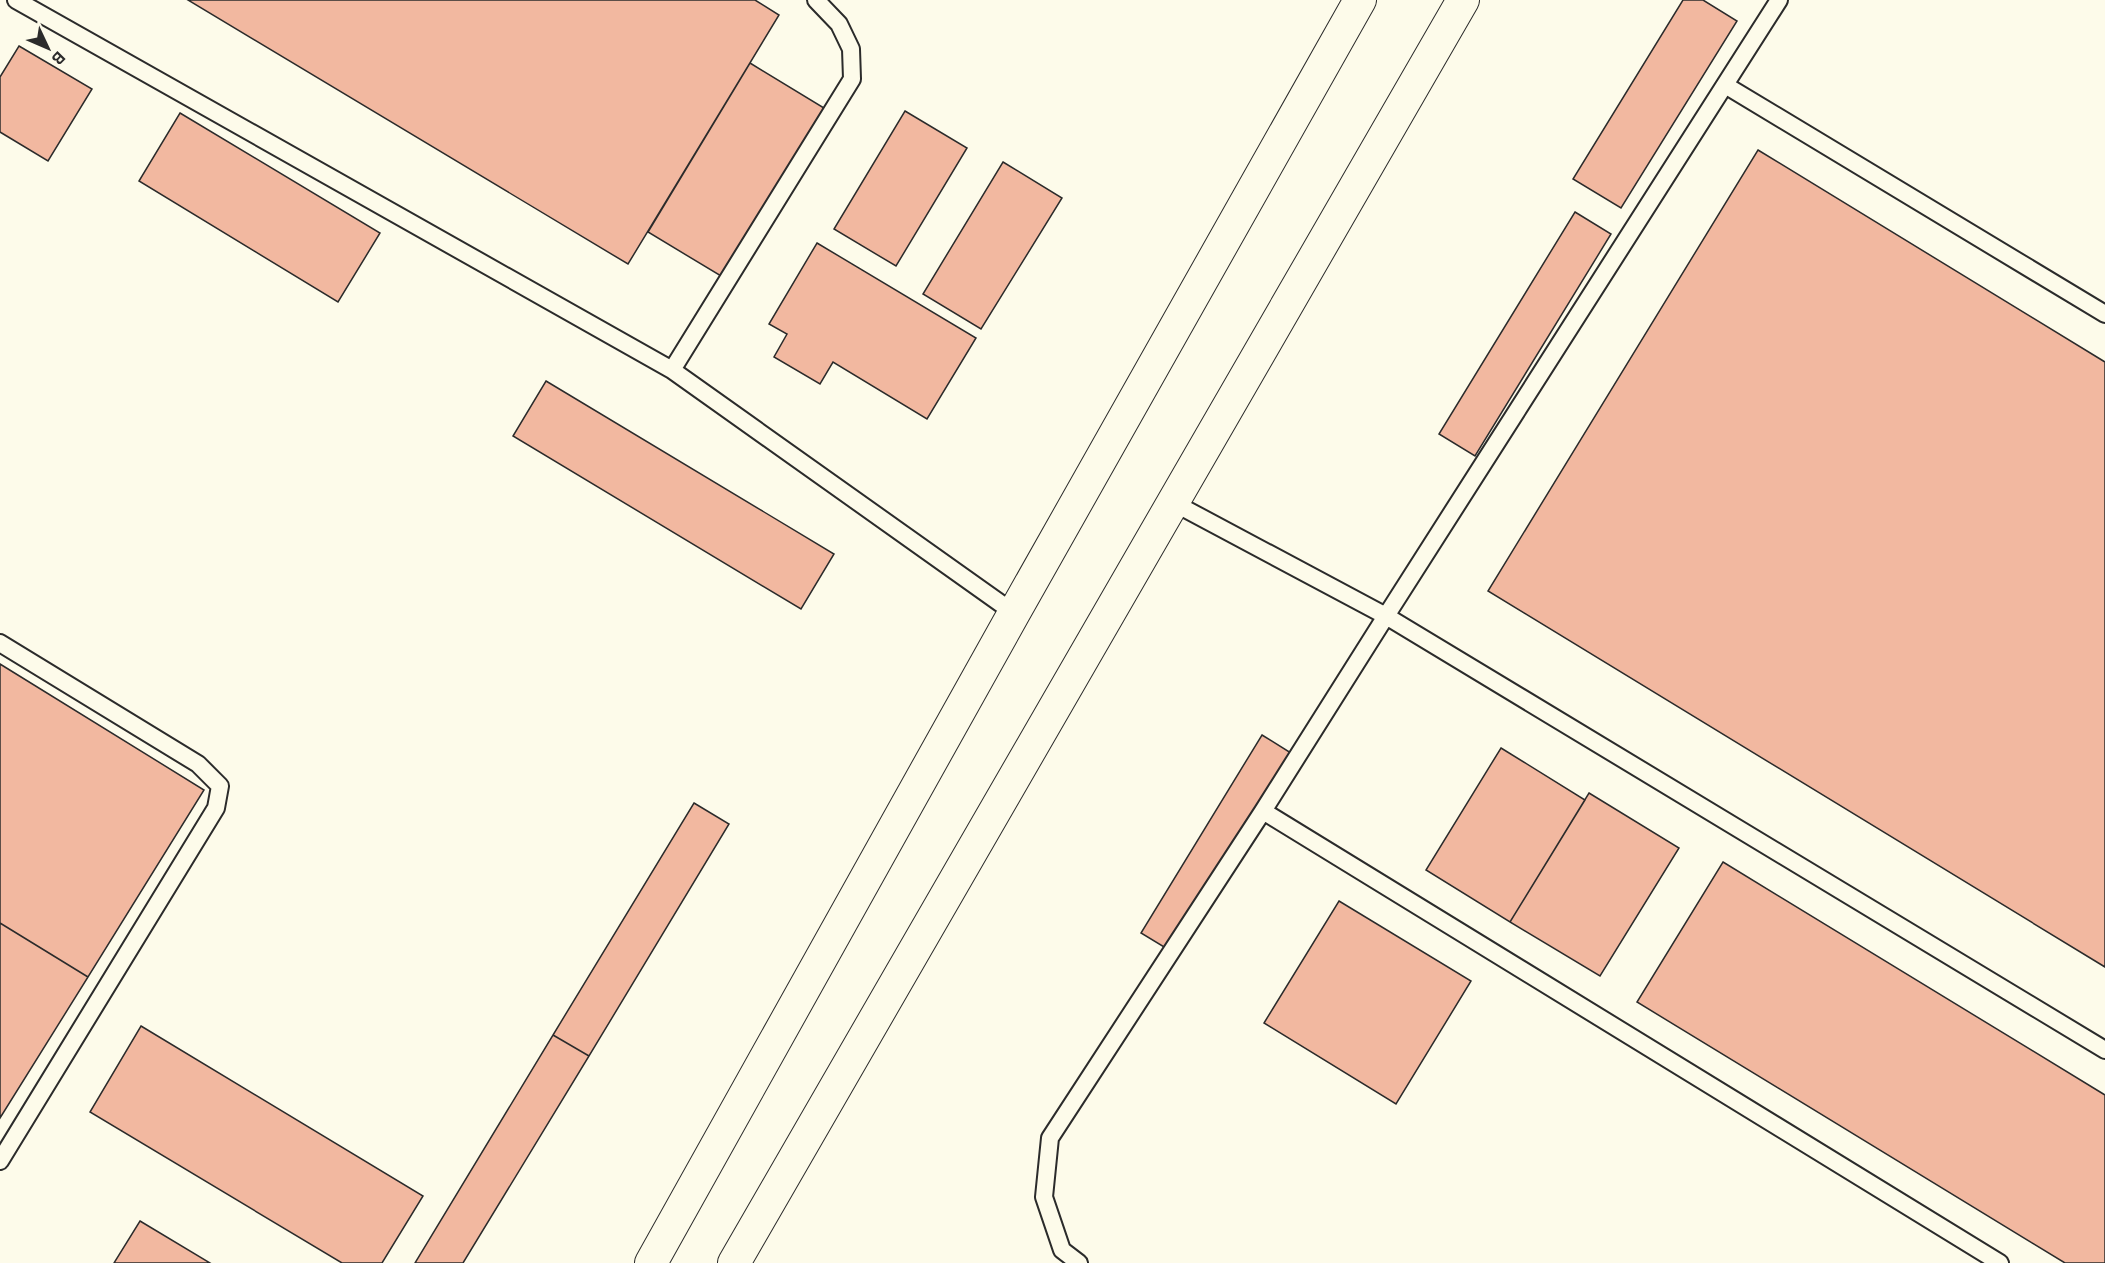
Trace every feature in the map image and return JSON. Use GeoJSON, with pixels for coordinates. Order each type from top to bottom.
{"type":"FeatureCollection","features":[{"type":"Feature","properties":{"kind":"street"},"geometry":{"type":"LineString","coordinates":[[651,1263],[1360,0]]}},
{"type":"Feature","properties":{"kind":"street"},"geometry":{"type":"LineString","coordinates":[[734,1263],[1463,0]]}},
{"type":"Feature","properties":{"kind":"lane"},"geometry":{"type":"LineString","coordinates":[[16,0],[672,370],[1014,613]]}},
{"type":"Feature","properties":{"kind":"lane"},"geometry":{"type":"LineString","coordinates":[[672,370],[852,79],[851,49],[839,24],[816,0]]}},
{"type":"Feature","properties":{"kind":"lane"},"geometry":{"type":"LineString","coordinates":[[1079,1263],[1062,1250],[1044,1197],[1050,1138],[1263,811],[1779,0]]}},
{"type":"Feature","properties":{"kind":"lane"},"geometry":{"type":"LineString","coordinates":[[1725,85],[2105,314]]}},
{"type":"Feature","properties":{"kind":"lane"},"geometry":{"type":"LineString","coordinates":[[1174,503],[1386,616],[2105,1050]]}},
{"type":"Feature","properties":{"kind":"lane"},"geometry":{"type":"LineString","coordinates":[[0,643],[198,764],[220,786],[216,808],[0,1161]]}},
{"type":"Feature","properties":{"kind":"lane"},"geometry":{"type":"LineString","coordinates":[[1263,811],[2000,1263]]}},
{"type":"Feature","properties":{"kind":"building"},"geometry":{"type":"Polygon","coordinates":[[[188,0],[755,0],[779,15],[628,264],[188,0]]]}},
{"type":"Feature","properties":{"kind":"building"},"geometry":{"type":"Polygon","coordinates":[[[1683,0],[1703,0],[1737,21],[1621,208],[1573,179],[1683,0]]]}},
{"type":"Feature","properties":{"kind":"building"},"geometry":{"type":"Polygon","coordinates":[[[19,46],[92,89],[48,161],[0,132],[0,77],[19,46]]]}},
{"type":"Feature","properties":{"kind":"building"},"geometry":{"type":"Polygon","coordinates":[[[750,63],[824,108],[721,276],[648,232],[750,63]]]}},
{"type":"Feature","properties":{"kind":"building"},"geometry":{"type":"Polygon","coordinates":[[[905,111],[967,148],[896,266],[834,229],[905,111]]]}},
{"type":"Feature","properties":{"kind":"building"},"geometry":{"type":"Polygon","coordinates":[[[180,113],[380,233],[338,302],[139,181],[180,113]]]}},
{"type":"Feature","properties":{"kind":"building"},"geometry":{"type":"Polygon","coordinates":[[[1758,150],[2105,362],[2105,967],[1488,591],[1758,150]]]}},
{"type":"Feature","properties":{"kind":"building"},"geometry":{"type":"Polygon","coordinates":[[[1003,162],[1062,198],[981,329],[923,294],[1003,162]]]}},
{"type":"Feature","properties":{"kind":"building"},"geometry":{"type":"Polygon","coordinates":[[[1575,212],[1611,234],[1475,456],[1439,434],[1575,212]]]}},
{"type":"Feature","properties":{"kind":"building"},"geometry":{"type":"Polygon","coordinates":[[[817,243],[976,338],[927,419],[833,362],[820,384],[774,357],[787,334],[769,324],[817,243]]]}},
{"type":"Feature","properties":{"kind":"building"},"geometry":{"type":"Polygon","coordinates":[[[546,381],[834,554],[801,609],[513,436],[546,381]]]}},
{"type":"Feature","properties":{"kind":"building"},"geometry":{"type":"Polygon","coordinates":[[[0,664],[204,790],[88,977],[0,923],[0,664]]]}},
{"type":"Feature","properties":{"kind":"building"},"geometry":{"type":"Polygon","coordinates":[[[1262,735],[1291,753],[1169,950],[1141,933],[1262,735]]]}},
{"type":"Feature","properties":{"kind":"building"},"geometry":{"type":"Polygon","coordinates":[[[1501,748],[1585,800],[1510,922],[1426,870],[1501,748]]]}},
{"type":"Feature","properties":{"kind":"building"},"geometry":{"type":"Polygon","coordinates":[[[1589,793],[1679,848],[1600,976],[1510,922],[1589,793]]]}},
{"type":"Feature","properties":{"kind":"building"},"geometry":{"type":"Polygon","coordinates":[[[694,803],[729,824],[589,1056],[553,1035],[694,803]]]}},
{"type":"Feature","properties":{"kind":"building"},"geometry":{"type":"Polygon","coordinates":[[[1723,862],[2105,1095],[2105,1263],[2065,1263],[1637,1002],[1723,862]]]}},
{"type":"Feature","properties":{"kind":"building"},"geometry":{"type":"Polygon","coordinates":[[[1339,901],[1471,981],[1396,1104],[1264,1023],[1339,901]]]}},
{"type":"Feature","properties":{"kind":"building"},"geometry":{"type":"Polygon","coordinates":[[[0,923],[88,977],[0,1118],[0,923]]]}},
{"type":"Feature","properties":{"kind":"building"},"geometry":{"type":"Polygon","coordinates":[[[141,1026],[423,1196],[382,1263],[342,1263],[90,1112],[141,1026]]]}},
{"type":"Feature","properties":{"kind":"building"},"geometry":{"type":"Polygon","coordinates":[[[553,1035],[589,1056],[463,1263],[415,1263],[553,1035]]]}},
{"type":"Feature","properties":{"kind":"building"},"geometry":{"type":"Polygon","coordinates":[[[140,1221],[210,1263],[114,1263],[140,1221]]]}}]}
